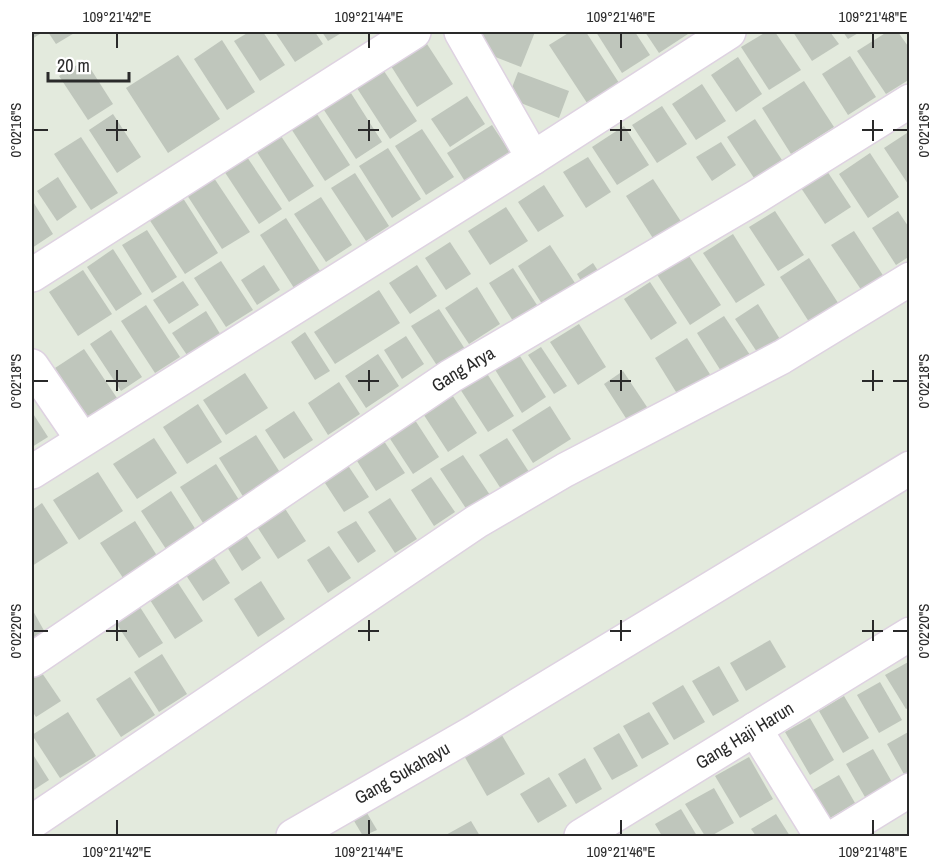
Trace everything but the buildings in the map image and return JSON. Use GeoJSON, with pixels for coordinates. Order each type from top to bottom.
{"type":"FeatureCollection","features":[{"type":"Feature","properties":{"kind":"street"},"geometry":{"type":"LineString","coordinates":[[32,275],[414,32]]}},
{"type":"Feature","properties":{"kind":"street"},"geometry":{"type":"LineString","coordinates":[[460,32],[532,158]]}},
{"type":"Feature","properties":{"kind":"street"},"geometry":{"type":"LineString","coordinates":[[32,472],[729,32]]}},
{"type":"Feature","properties":{"kind":"street","name":"Gang Arya"},"geometry":{"type":"LineString","coordinates":[[32,660],[451,376],[756,197],[909,101]]}},
{"type":"Feature","properties":{"kind":"street"},"geometry":{"type":"LineString","coordinates":[[32,822],[476,522],[565,470],[782,357],[909,279]]}},
{"type":"Feature","properties":{"kind":"street"},"geometry":{"type":"LineString","coordinates":[[32,366],[82,440]]}},
{"type":"Feature","properties":{"kind":"street","name":"Gang Sukahayu"},"geometry":{"type":"LineString","coordinates":[[293,837],[512,709],[909,468]]}},
{"type":"Feature","properties":{"kind":"street","name":"Gang Haji Harun"},"geometry":{"type":"LineString","coordinates":[[581,837],[909,634]]}},
{"type":"Feature","properties":{"kind":"street"},"geometry":{"type":"LineString","coordinates":[[755,729],[821,837]]}},
{"type":"Feature","properties":{"kind":"street"},"geometry":{"type":"LineString","coordinates":[[835,837],[909,790]]}}]}
